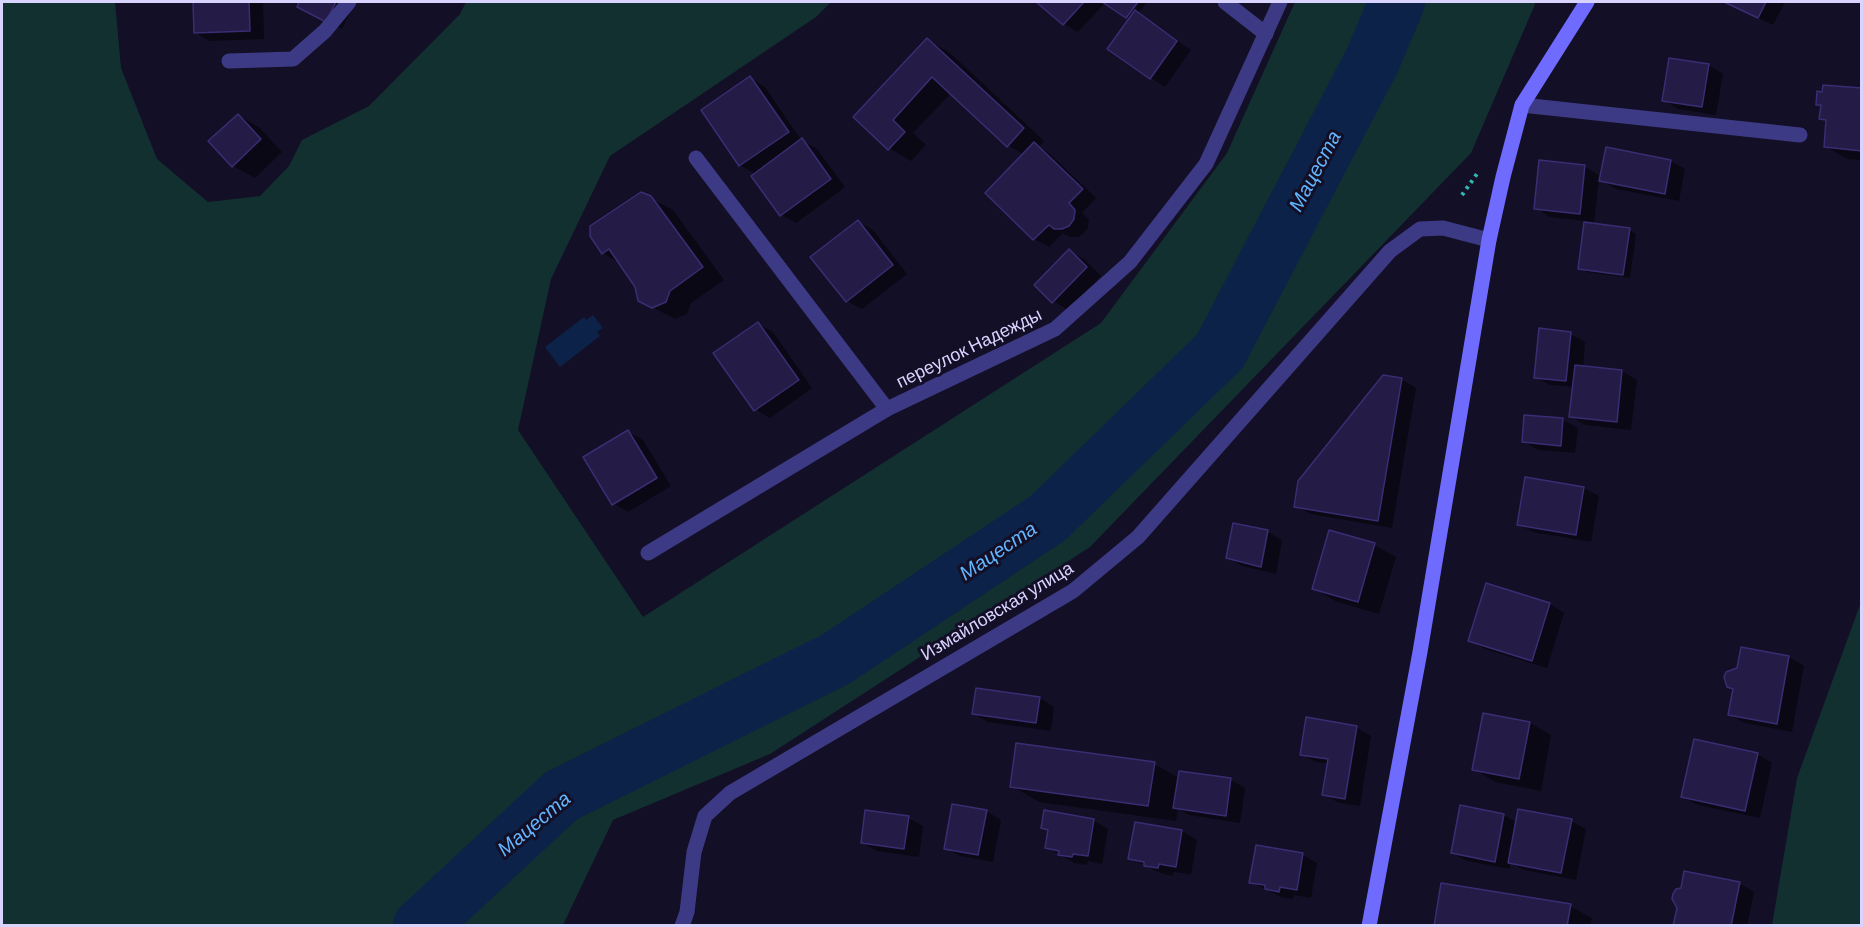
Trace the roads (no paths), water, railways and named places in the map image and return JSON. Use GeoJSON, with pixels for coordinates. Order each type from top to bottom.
{"type":"FeatureCollection","features":[{"type":"Feature","properties":{"kind":"street"},"geometry":{"type":"LineString","coordinates":[[229,61],[293,59],[325,31],[349,2]]}},
{"type":"Feature","properties":{"kind":"street"},"geometry":{"type":"LineString","coordinates":[[1225,2],[1266,34]]}},
{"type":"Feature","properties":{"kind":"street","name":"переулок Надежды"},"geometry":{"type":"LineString","coordinates":[[648,553],[887,408],[1056,329],[1130,262],[1206,164],[1280,2]]}},
{"type":"Feature","properties":{"kind":"street"},"geometry":{"type":"LineString","coordinates":[[1369,926],[1422,640],[1489,240],[1522,105],[1587,2]]}},
{"type":"Feature","properties":{"kind":"street"},"geometry":{"type":"LineString","coordinates":[[1522,105],[1800,135]]}},
{"type":"Feature","properties":{"kind":"street"},"geometry":{"type":"LineString","coordinates":[[696,158],[887,408]]}},
{"type":"Feature","properties":{"kind":"street","name":"Измайловская улица"},"geometry":{"type":"LineString","coordinates":[[682,926],[687,912],[694,852],[705,816],[730,793],[1073,591],[1138,537],[1390,251],[1420,229],[1443,228],[1489,240]]}},
{"type":"Feature","properties":{"kind":"water"},"geometry":{"type":"Polygon","coordinates":[[[593,315],[603,328],[597,332],[600,336],[560,367],[545,347],[584,317],[586,320],[593,315]]]}},
{"type":"Feature","properties":{"kind":"waterway","name":"Мацеста"},"geometry":{"type":"LineString","coordinates":[[421,926],[561,796],[836,659],[1048,518],[1220,351],[1373,59],[1397,2]]}}]}
